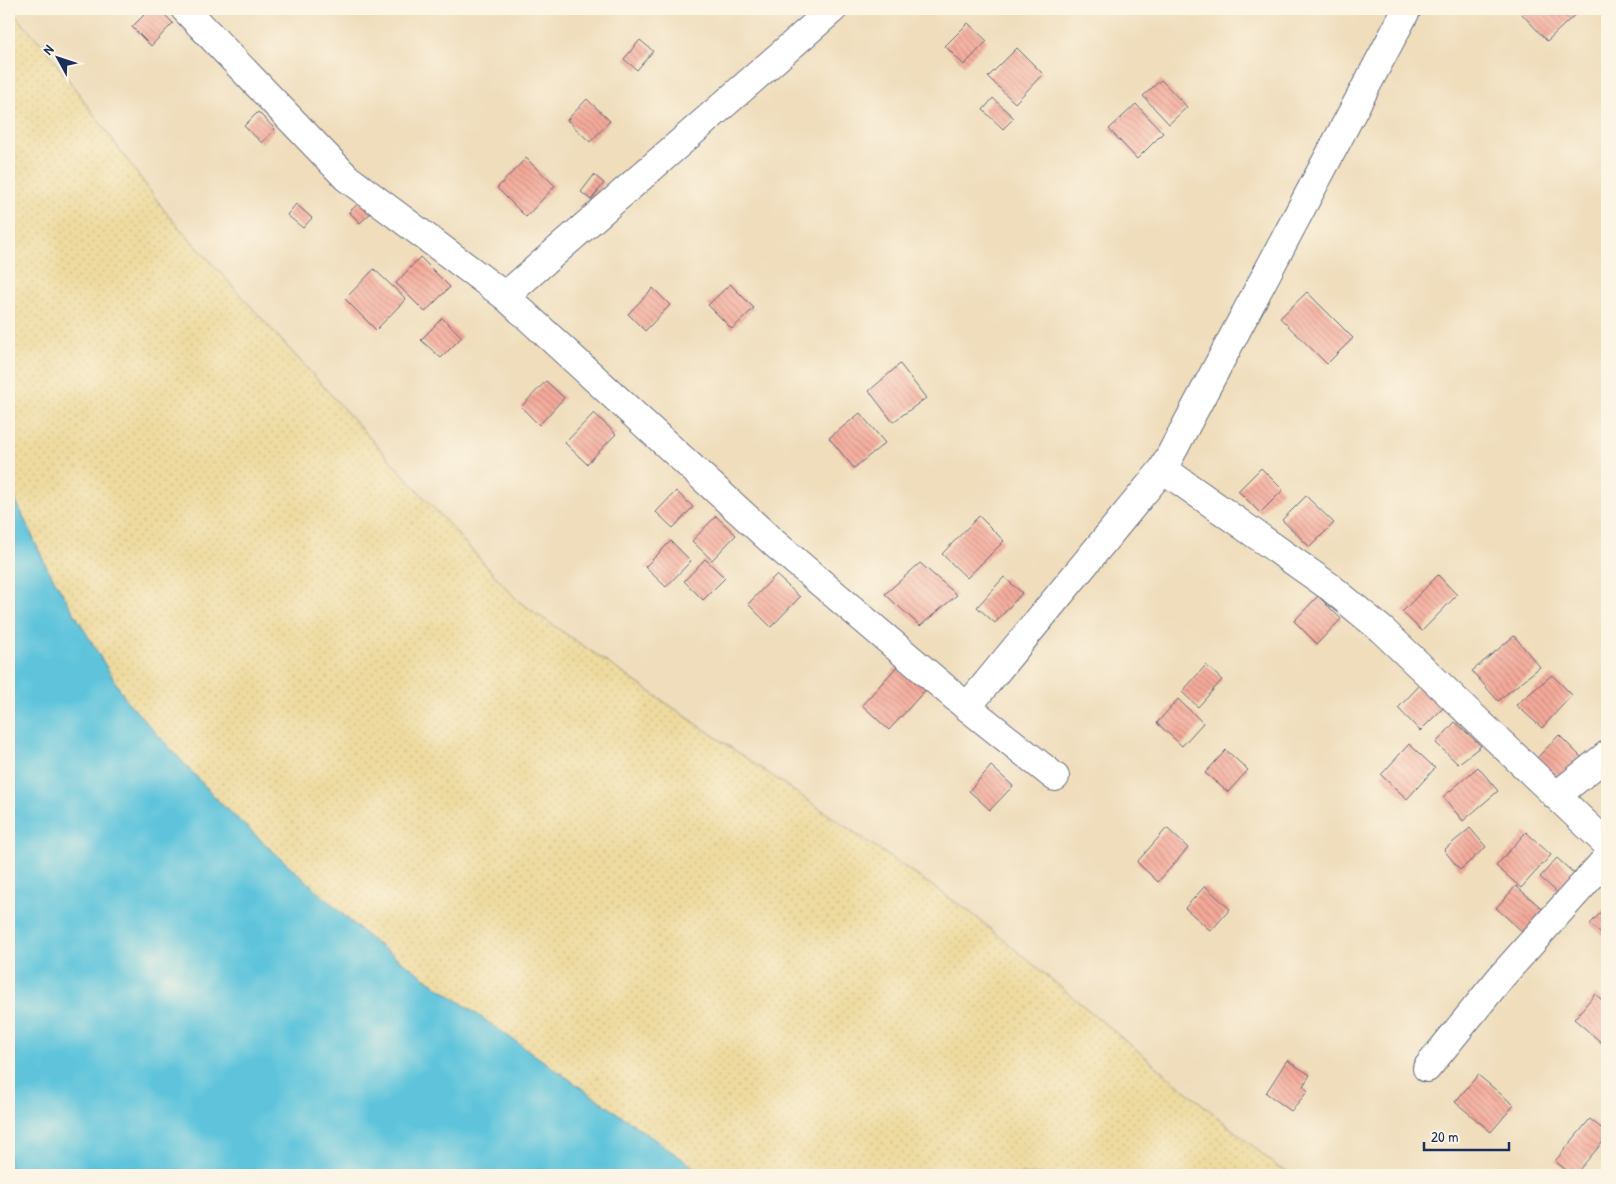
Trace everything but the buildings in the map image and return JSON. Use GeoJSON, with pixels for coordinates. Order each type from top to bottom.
{"type":"FeatureCollection","features":[{"type":"Feature","properties":{"kind":"street"},"geometry":{"type":"LineString","coordinates":[[185,9],[218,41],[347,178],[506,296],[774,544],[967,706],[1055,777]]}},
{"type":"Feature","properties":{"kind":"street"},"geometry":{"type":"LineString","coordinates":[[213,9],[218,41]]}},
{"type":"Feature","properties":{"kind":"street"},"geometry":{"type":"LineString","coordinates":[[506,296],[833,9]]}},
{"type":"Feature","properties":{"kind":"street"},"geometry":{"type":"LineString","coordinates":[[967,706],[1163,469],[1407,9]]}},
{"type":"Feature","properties":{"kind":"street"},"geometry":{"type":"LineString","coordinates":[[1163,469],[1330,587],[1382,630],[1607,844]]}},
{"type":"Feature","properties":{"kind":"street"},"geometry":{"type":"LineString","coordinates":[[1556,796],[1607,755]]}},
{"type":"Feature","properties":{"kind":"street"},"geometry":{"type":"LineString","coordinates":[[1427,1068],[1501,977],[1607,858]]}},
{"type":"Feature","properties":{"kind":"sand"},"geometry":{"type":"Polygon","coordinates":[[[9,9],[46,49],[167,214],[518,601],[970,912],[1279,1168],[1297,1175],[705,1175],[370,939],[222,805],[126,700],[46,566],[9,486],[9,9]]]}},
{"type":"Feature","properties":{"kind":"water"},"geometry":{"type":"Polygon","coordinates":[[[9,486],[46,566],[126,700],[222,805],[370,939],[705,1175],[9,1175],[9,486]]]}}]}
